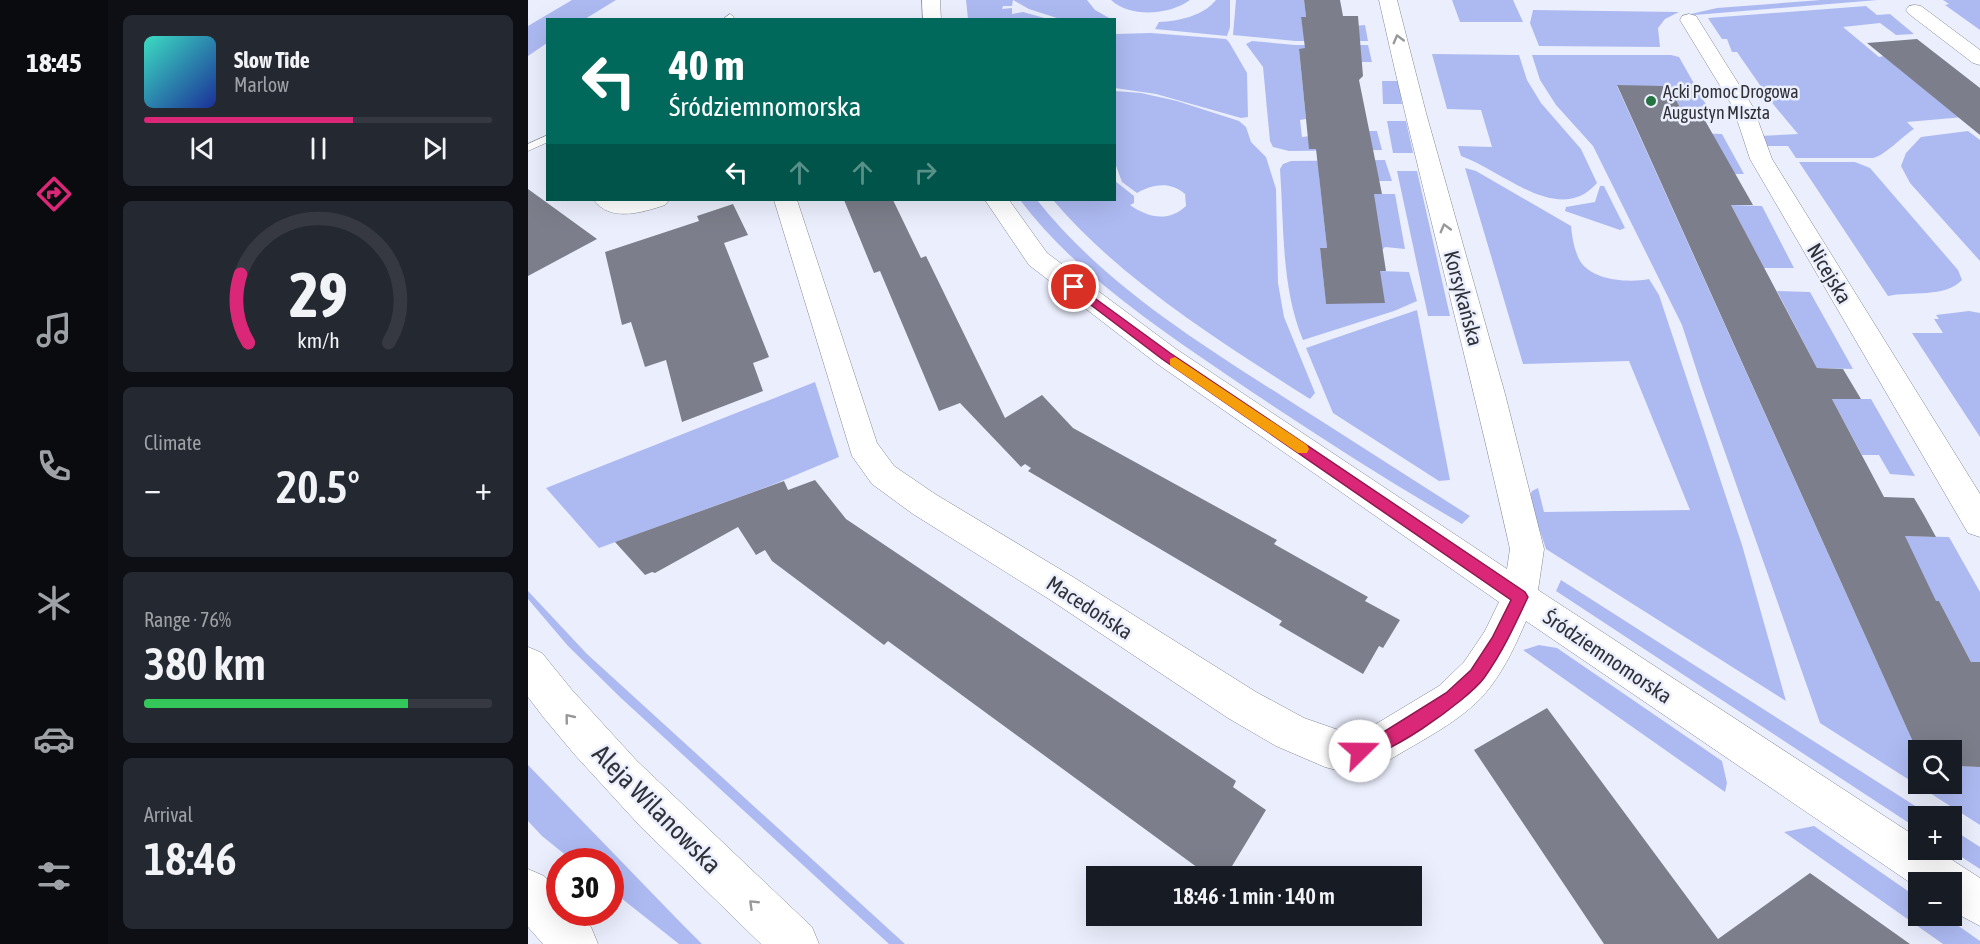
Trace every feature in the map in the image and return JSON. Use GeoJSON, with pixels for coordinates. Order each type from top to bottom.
{"type":"FeatureCollection","features":[{"type":"Feature","properties":{"kind":"main road","name":"Aleja Wilanowska"},"geometry":{"type":"LineString","coordinates":[[528,666],[578,729],[620,776],[795,944]]}},
{"type":"Feature","properties":{"kind":"main road"},"geometry":{"type":"LineString","coordinates":[[528,892],[574,944]]}},
{"type":"Feature","properties":{"kind":"street"},"geometry":{"type":"LineString","coordinates":[[930,0],[932,18]]}},
{"type":"Feature","properties":{"kind":"street","name":"Korsykańska"},"geometry":{"type":"LineString","coordinates":[[1388,0],[1527,549],[1520,597]]}},
{"type":"Feature","properties":{"kind":"street"},"geometry":{"type":"LineString","coordinates":[[1915,10],[1980,58]]}},
{"type":"Feature","properties":{"kind":"street","name":"Nicejska"},"geometry":{"type":"LineString","coordinates":[[1689,20],[1743,107],[1749,120],[1753,142],[1761,159],[1980,523]]}},
{"type":"Feature","properties":{"kind":"street"},"geometry":{"type":"LineString","coordinates":[[608,201],[617,207],[626,208],[653,201]]}},
{"type":"Feature","properties":{"kind":"street","name":"Macedońska"},"geometry":{"type":"LineString","coordinates":[[785,201],[863,447],[883,475],[924,504],[1061,588],[1242,705],[1290,732],[1325,747],[1347,753],[1372,748],[1405,730],[1452,699],[1477,675],[1498,643],[1520,597]]}},
{"type":"Feature","properties":{"kind":"street","name":"Śródziemnomorska"},"geometry":{"type":"LineString","coordinates":[[998,201],[1038,259],[1166,356],[1520,597],[1932,872]]}},
{"type":"Feature","properties":{"kind":"street"},"geometry":{"type":"LineString","coordinates":[[1962,892],[1980,904]]}},
{"type":"Feature","properties":{"kind":"lane"},"geometry":{"type":"LineString","coordinates":[[528,148],[546,139]]}},
{"type":"Feature","properties":{"kind":"shaded area"},"geometry":{"type":"Polygon","coordinates":[[[572,0],[616,0],[587,18],[546,18],[546,44],[528,56],[528,26],[572,0]]]}},
{"type":"Feature","properties":{"kind":"shaded area"},"geometry":{"type":"Polygon","coordinates":[[[966,0],[1013,0],[1012,6],[1003,6],[1002,9],[1012,8],[1012,14],[1023,12],[1044,18],[968,18],[966,0]]]}},
{"type":"Feature","properties":{"kind":"shaded area"},"geometry":{"type":"Polygon","coordinates":[[[1013,0],[1087,0],[1095,10],[1109,18],[1057,18],[1029,9],[1013,0]]]}},
{"type":"Feature","properties":{"kind":"shaded area"},"geometry":{"type":"Polygon","coordinates":[[[1111,0],[1190,0],[1172,9],[1139,12],[1119,6],[1111,0]]]}},
{"type":"Feature","properties":{"kind":"shaded area"},"geometry":{"type":"Polygon","coordinates":[[[1216,0],[1230,0],[1230,27],[1227,36],[1155,29],[1159,22],[1198,14],[1216,0]]]}},
{"type":"Feature","properties":{"kind":"shaded area"},"geometry":{"type":"Polygon","coordinates":[[[1236,0],[1304,0],[1306,17],[1301,17],[1303,30],[1365,25],[1368,41],[1295,41],[1233,35],[1236,0]]]}},
{"type":"Feature","properties":{"kind":"shaded area"},"geometry":{"type":"Polygon","coordinates":[[[1452,0],[1513,0],[1523,22],[1460,22],[1452,0]]]}},
{"type":"Feature","properties":{"kind":"shaded area"},"geometry":{"type":"Polygon","coordinates":[[[1821,0],[1878,0],[1682,16],[1717,8],[1821,0]]]}},
{"type":"Feature","properties":{"kind":"shaded area"},"geometry":{"type":"Polygon","coordinates":[[[1943,0],[1980,0],[1980,30],[1945,5],[1949,4],[1943,0]]]}},
{"type":"Feature","properties":{"kind":"shaded area"},"geometry":{"type":"Polygon","coordinates":[[[1866,6],[1877,15],[1890,14],[1914,34],[1896,35],[1880,23],[1843,27],[1879,57],[1884,56],[1946,107],[1952,107],[1964,117],[1907,122],[1914,129],[1873,158],[1796,158],[1788,146],[1765,146],[1759,136],[1798,134],[1773,104],[1737,52],[1732,52],[1727,39],[1722,39],[1708,18],[1866,6]]]}},
{"type":"Feature","properties":{"kind":"shaded area"},"geometry":{"type":"Polygon","coordinates":[[[1533,10],[1679,12],[1665,19],[1658,28],[1660,47],[1539,46],[1530,23],[1533,10]]]}},
{"type":"Feature","properties":{"kind":"shaded area"},"geometry":{"type":"Polygon","coordinates":[[[1151,33],[1226,39],[1247,73],[1248,117],[1241,118],[1156,94],[1116,88],[1116,34],[1151,33]]]}},
{"type":"Feature","properties":{"kind":"shaded area"},"geometry":{"type":"Polygon","coordinates":[[[1252,41],[1295,45],[1368,45],[1372,62],[1345,62],[1337,48],[1299,49],[1306,119],[1300,120],[1302,137],[1350,131],[1377,131],[1382,150],[1289,151],[1273,147],[1270,141],[1263,67],[1246,44],[1252,41]]]}},
{"type":"Feature","properties":{"kind":"shaded area"},"geometry":{"type":"Polygon","coordinates":[[[1432,54],[1519,55],[1527,80],[1541,103],[1581,149],[1597,183],[1582,195],[1565,199],[1548,197],[1530,191],[1461,156],[1458,146],[1492,147],[1481,110],[1447,109],[1432,54]]]}},
{"type":"Feature","properties":{"kind":"shaded area"},"geometry":{"type":"Polygon","coordinates":[[[1532,55],[1671,55],[1679,57],[1713,117],[1685,117],[1674,96],[1668,96],[1663,86],[1617,86],[1912,740],[1908,740],[1908,779],[1820,723],[1682,325],[1593,146],[1556,105],[1540,80],[1532,55]]]}},
{"type":"Feature","properties":{"kind":"shaded area"},"geometry":{"type":"Polygon","coordinates":[[[1382,81],[1399,81],[1402,104],[1383,104],[1382,81]]]}},
{"type":"Feature","properties":{"kind":"shaded area"},"geometry":{"type":"Polygon","coordinates":[[[1116,91],[1141,93],[1177,101],[1239,121],[1246,127],[1251,142],[1266,157],[1276,189],[1278,283],[1284,317],[1315,393],[1310,399],[1208,333],[1141,283],[1109,257],[1054,201],[1116,201],[1116,182],[1134,196],[1134,203],[1130,205],[1143,213],[1158,216],[1172,215],[1186,206],[1185,194],[1173,187],[1155,186],[1137,193],[1122,182],[1116,166],[1116,91]]]}},
{"type":"Feature","properties":{"kind":"shaded area"},"geometry":{"type":"Polygon","coordinates":[[[1387,121],[1406,121],[1413,153],[1393,153],[1387,121]]]}},
{"type":"Feature","properties":{"kind":"shaded area"},"geometry":{"type":"Polygon","coordinates":[[[1968,131],[1980,140],[1980,261],[1910,183],[1901,166],[1906,153],[1921,137],[1968,131]]]}},
{"type":"Feature","properties":{"kind":"shaded area"},"geometry":{"type":"Polygon","coordinates":[[[1693,133],[1722,134],[1744,174],[1726,174],[1693,133]]]}},
{"type":"Feature","properties":{"kind":"shaded area"},"geometry":{"type":"Polygon","coordinates":[[[1385,160],[1392,181],[1319,175],[1327,248],[1320,248],[1326,303],[1380,271],[1409,272],[1417,301],[1394,311],[1303,340],[1287,278],[1280,169],[1283,164],[1291,161],[1385,160]]]}},
{"type":"Feature","properties":{"kind":"shaded area"},"geometry":{"type":"Polygon","coordinates":[[[1799,162],[1855,162],[1870,168],[1958,270],[1962,280],[1955,286],[1937,292],[1888,296],[1799,162]]]}},
{"type":"Feature","properties":{"kind":"shaded area"},"geometry":{"type":"Polygon","coordinates":[[[1465,168],[1476,171],[1571,226],[1577,255],[1584,266],[1592,272],[1611,279],[1631,281],[1649,279],[1659,295],[1742,545],[1786,701],[1546,549],[1529,498],[1532,491],[1538,488],[1544,512],[1690,510],[1629,361],[1523,364],[1465,168]]]}},
{"type":"Feature","properties":{"kind":"shaded area"},"geometry":{"type":"Polygon","coordinates":[[[1397,171],[1417,171],[1450,316],[1428,316],[1397,171]]]}},
{"type":"Feature","properties":{"kind":"shaded area"},"geometry":{"type":"Polygon","coordinates":[[[1600,186],[1604,186],[1625,228],[1620,230],[1565,211],[1566,207],[1595,202],[1600,186]]]}},
{"type":"Feature","properties":{"kind":"shaded area"},"geometry":{"type":"Polygon","coordinates":[[[1374,194],[1395,194],[1405,249],[1385,247],[1377,255],[1374,194]]]}},
{"type":"Feature","properties":{"kind":"shaded area"},"geometry":{"type":"Polygon","coordinates":[[[1021,201],[1038,201],[1090,257],[1151,308],[1183,331],[1470,516],[1462,524],[1312,432],[1224,373],[1115,294],[1089,273],[1041,226],[1021,201]]]}},
{"type":"Feature","properties":{"kind":"shaded area"},"geometry":{"type":"Polygon","coordinates":[[[1731,205],[1762,206],[1794,268],[1764,268],[1731,205]]]}},
{"type":"Feature","properties":{"kind":"shaded area"},"geometry":{"type":"Polygon","coordinates":[[[1777,291],[1810,292],[1853,369],[1817,368],[1777,291]]]}},
{"type":"Feature","properties":{"kind":"shaded area"},"geometry":{"type":"Polygon","coordinates":[[[1417,310],[1450,480],[1439,481],[1333,413],[1306,348],[1417,310]]]}},
{"type":"Feature","properties":{"kind":"shaded area"},"geometry":{"type":"Polygon","coordinates":[[[1969,311],[1980,313],[1980,437],[1912,333],[1943,333],[1934,319],[1939,319],[1936,315],[1969,311]]]}},
{"type":"Feature","properties":{"kind":"shaded area"},"geometry":{"type":"Polygon","coordinates":[[[815,382],[839,457],[772,485],[599,548],[546,488],[815,382]]]}},
{"type":"Feature","properties":{"kind":"shaded area"},"geometry":{"type":"Polygon","coordinates":[[[1832,399],[1871,399],[1915,476],[1890,474],[1879,455],[1862,455],[1832,399]]]}},
{"type":"Feature","properties":{"kind":"shaded area"},"geometry":{"type":"Polygon","coordinates":[[[1905,536],[1949,537],[1980,592],[1980,662],[1971,662],[1939,601],[1928,601],[1905,536]]]}},
{"type":"Feature","properties":{"kind":"shaded area"},"geometry":{"type":"Polygon","coordinates":[[[1561,580],[1915,806],[1908,806],[1908,822],[1556,591],[1561,580]]]}},
{"type":"Feature","properties":{"kind":"shaded area"},"geometry":{"type":"Polygon","coordinates":[[[528,591],[587,654],[905,944],[889,944],[621,698],[568,646],[528,599],[528,591]]]}},
{"type":"Feature","properties":{"kind":"shaded area"},"geometry":{"type":"Polygon","coordinates":[[[1539,645],[1557,648],[1722,761],[1727,783],[1725,792],[1523,650],[1539,645]]]}},
{"type":"Feature","properties":{"kind":"shaded area"},"geometry":{"type":"Polygon","coordinates":[[[528,765],[609,848],[557,848],[528,821],[528,765]]]}},
{"type":"Feature","properties":{"kind":"shaded area"},"geometry":{"type":"Polygon","coordinates":[[[1962,766],[1980,767],[1980,825],[1962,814],[1962,806],[1950,806],[1931,794],[1962,794],[1962,766]]]}},
{"type":"Feature","properties":{"kind":"shaded area"},"geometry":{"type":"Polygon","coordinates":[[[1814,826],[1908,891],[1908,919],[1784,832],[1814,826]]]}},
{"type":"Feature","properties":{"kind":"shaded area"},"geometry":{"type":"Polygon","coordinates":[[[1962,835],[1980,847],[1980,869],[1962,857],[1962,835]]]}},
{"type":"Feature","properties":{"kind":"shaded area"},"geometry":{"type":"Polygon","coordinates":[[[624,864],[702,944],[679,944],[624,900],[624,864]]]}},
{"type":"Feature","properties":{"kind":"shaded area"},"geometry":{"type":"Polygon","coordinates":[[[1917,926],[1959,926],[1980,941],[1980,944],[1943,944],[1917,926]]]}},
{"type":"Feature","properties":{"kind":"building"},"geometry":{"type":"Polygon","coordinates":[[[1304,0],[1340,0],[1343,16],[1358,16],[1363,76],[1359,80],[1382,194],[1374,194],[1386,271],[1380,271],[1385,303],[1326,304],[1320,248],[1327,248],[1316,149],[1309,149],[1299,49],[1305,48],[1301,17],[1306,17],[1304,0]]]}},
{"type":"Feature","properties":{"kind":"building"},"geometry":{"type":"Polygon","coordinates":[[[1917,39],[1980,88],[1980,135],[1867,43],[1917,39]]]}},
{"type":"Feature","properties":{"kind":"building"},"geometry":{"type":"Polygon","coordinates":[[[1617,85],[1663,86],[1668,96],[1674,96],[1685,117],[1703,117],[1753,205],[1731,205],[1817,368],[1843,369],[1861,399],[1832,399],[1884,497],[1914,498],[1936,537],[1905,536],[1936,601],[1939,601],[1971,662],[1980,662],[1980,767],[1962,766],[1962,740],[1912,740],[1617,85]]]}},
{"type":"Feature","properties":{"kind":"building"},"geometry":{"type":"Polygon","coordinates":[[[528,189],[597,239],[528,276],[528,189]]]}},
{"type":"Feature","properties":{"kind":"building"},"geometry":{"type":"Polygon","coordinates":[[[844,201],[893,201],[921,258],[926,256],[1005,418],[1042,395],[1073,428],[1277,540],[1274,544],[1368,597],[1365,601],[1400,620],[1383,648],[1379,646],[1363,674],[1279,625],[1282,621],[1028,471],[1031,468],[1025,464],[1021,467],[960,403],[939,411],[880,271],[874,273],[844,201]]]}},
{"type":"Feature","properties":{"kind":"building"},"geometry":{"type":"Polygon","coordinates":[[[733,204],[748,235],[724,243],[769,357],[753,363],[763,391],[682,422],[666,360],[645,367],[631,322],[622,325],[605,252],[699,221],[697,216],[733,204]]]}},
{"type":"Feature","properties":{"kind":"building"},"geometry":{"type":"Polygon","coordinates":[[[815,480],[846,519],[1236,781],[1233,787],[1266,810],[1232,866],[1195,866],[888,641],[884,645],[772,561],[765,550],[756,555],[738,527],[655,573],[645,575],[615,542],[784,481],[788,490],[815,480]]]}},
{"type":"Feature","properties":{"kind":"building"},"geometry":{"type":"Polygon","coordinates":[[[1547,708],[1718,939],[1810,873],[1910,944],[1604,944],[1474,750],[1547,708]]]}},
{"type":"Feature","properties":{"kind":"slow traffic"},"geometry":{"type":"LineString","coordinates":[[1175,362],[1302,449]]}},
{"type":"Feature","properties":{"kind":"place","name":"Ącki Pomoc Drogowa Augustyn MIszta"},"geometry":{"type":"Point","coordinates":[1651,101]}},
{"type":"Feature","properties":{"kind":"route"},"geometry":{"type":"LineString","coordinates":[[1074,287],[1166,356],[1520,597],[1498,643],[1477,675],[1452,699],[1405,730],[1372,748],[1360,751]]}}]}
